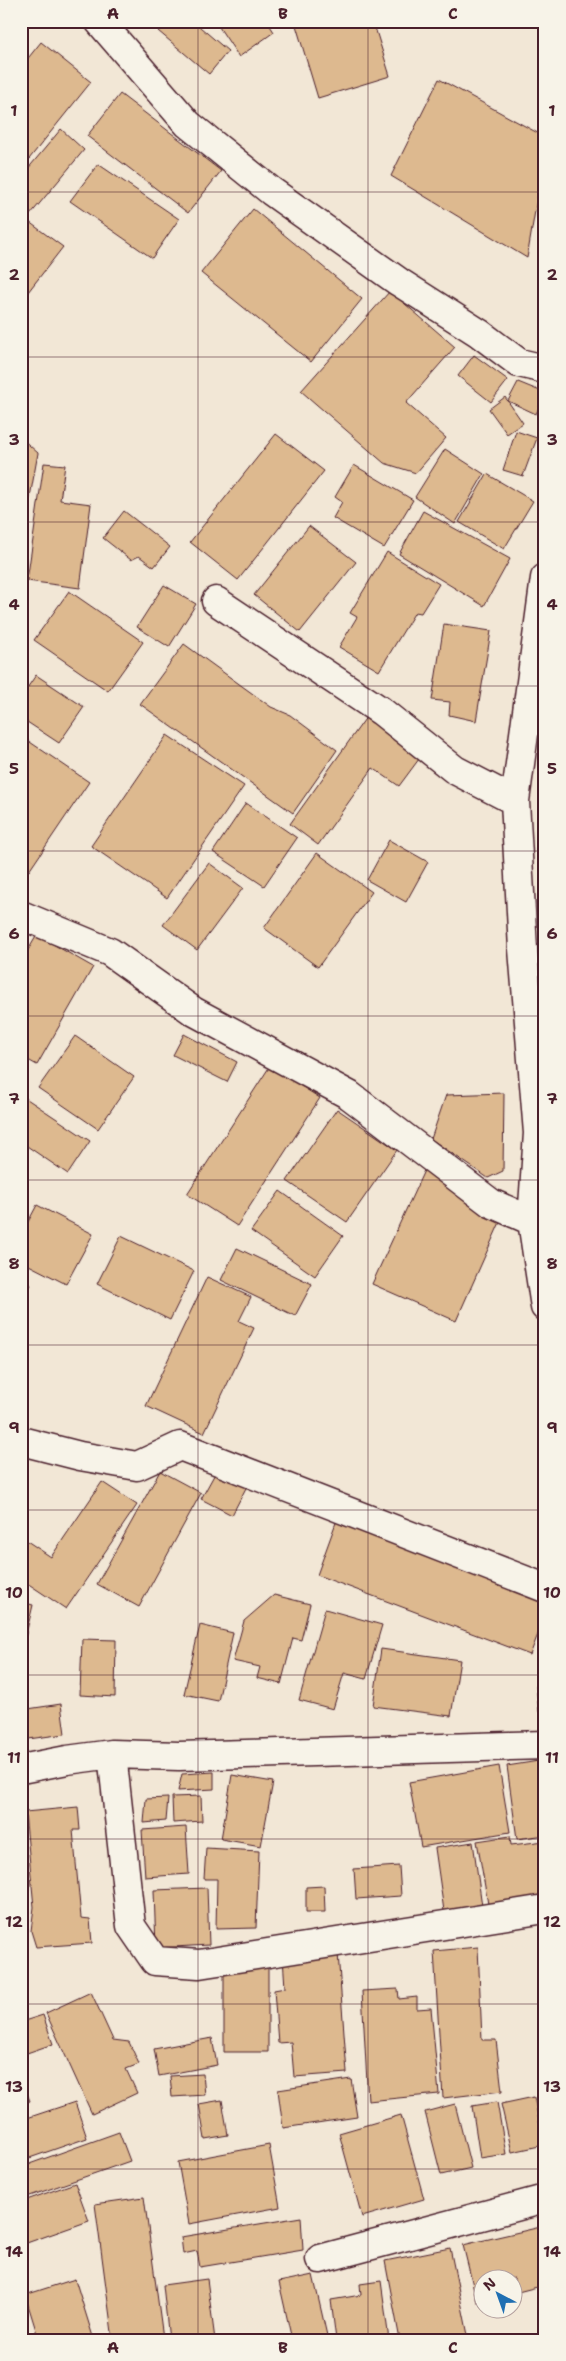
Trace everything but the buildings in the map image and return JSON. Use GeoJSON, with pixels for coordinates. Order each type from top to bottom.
{"type":"FeatureCollection","features":[{"type":"Feature","properties":{"kind":"street"},"geometry":{"type":"LineString","coordinates":[[99,21],[188,124],[270,191],[399,282],[479,333],[519,363],[545,369]]}},
{"type":"Feature","properties":{"kind":"street"},"geometry":{"type":"LineString","coordinates":[[545,578],[515,801],[523,949],[538,1133],[532,1221],[545,1307]]}},
{"type":"Feature","properties":{"kind":"street"},"geometry":{"type":"LineString","coordinates":[[216,601],[382,711],[455,770],[515,801]]}},
{"type":"Feature","properties":{"kind":"street"},"geometry":{"type":"LineString","coordinates":[[21,915],[110,952],[193,1012],[349,1095],[490,1203],[532,1221]]}},
{"type":"Feature","properties":{"kind":"street"},"geometry":{"type":"LineString","coordinates":[[21,1441],[80,1456],[137,1466],[180,1446],[545,1588]]}},
{"type":"Feature","properties":{"kind":"street"},"geometry":{"type":"LineString","coordinates":[[21,1769],[112,1754],[179,1756],[545,1745]]}},
{"type":"Feature","properties":{"kind":"street"},"geometry":{"type":"LineString","coordinates":[[112,1754],[131,1926],[155,1961],[199,1964],[545,1909]]}},
{"type":"Feature","properties":{"kind":"street"},"geometry":{"type":"LineString","coordinates":[[320,2260],[545,2199]]}}]}
